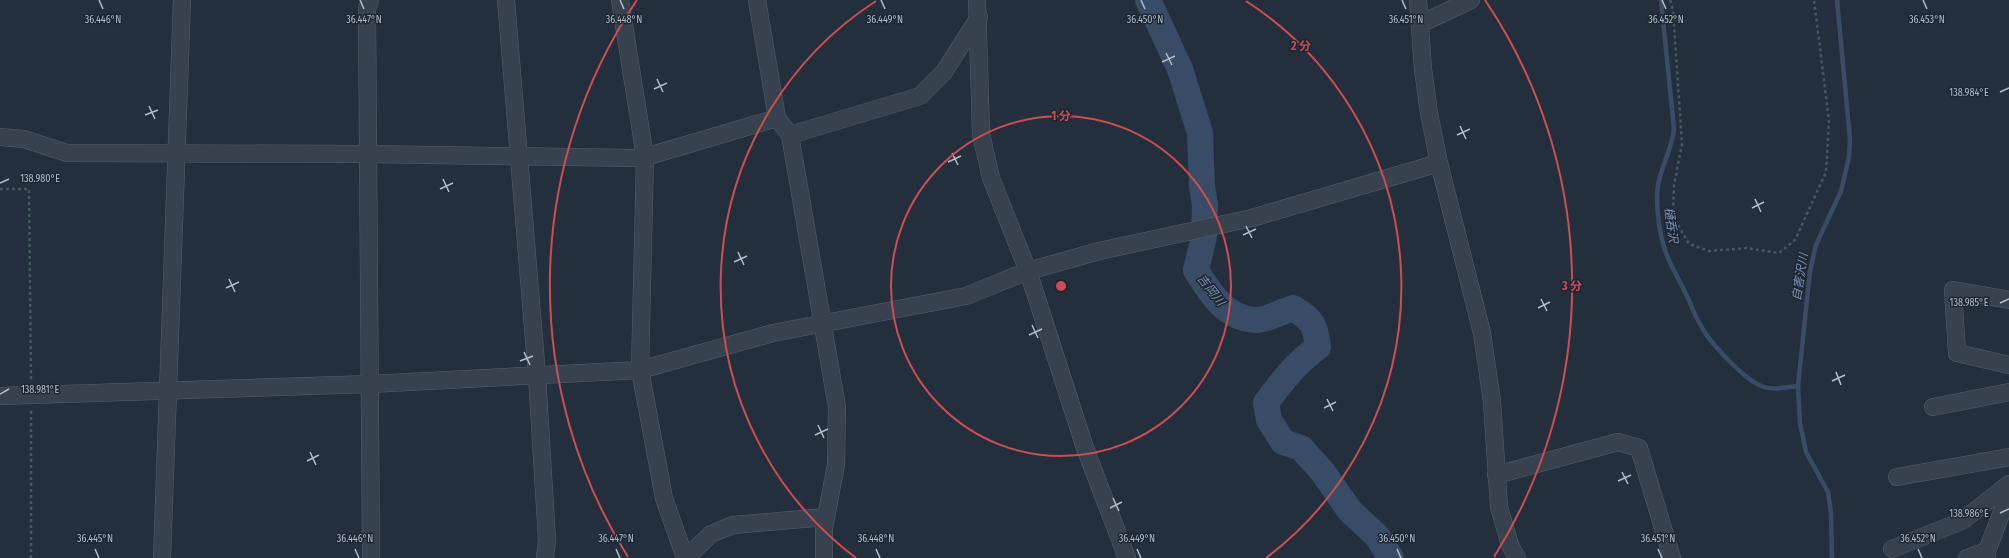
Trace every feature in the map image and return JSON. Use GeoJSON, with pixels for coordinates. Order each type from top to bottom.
{"type":"FeatureCollection","features":[{"type":"Feature","properties":{"kind":"street"},"geometry":{"type":"LineString","coordinates":[[162,558],[175,153],[182,0]]}},
{"type":"Feature","properties":{"kind":"street"},"geometry":{"type":"LineString","coordinates":[[370,0],[367,9],[371,558]]}},
{"type":"Feature","properties":{"kind":"street"},"geometry":{"type":"LineString","coordinates":[[506,0],[537,376],[547,540],[546,558]]}},
{"type":"Feature","properties":{"kind":"street"},"geometry":{"type":"LineString","coordinates":[[620,0],[645,157],[640,370],[664,498],[686,558],[711,534],[733,525],[826,517]]}},
{"type":"Feature","properties":{"kind":"street"},"geometry":{"type":"LineString","coordinates":[[757,0],[777,118],[790,135],[836,407],[836,465],[826,517],[823,547],[824,558]]}},
{"type":"Feature","properties":{"kind":"street"},"geometry":{"type":"LineString","coordinates":[[1418,0],[1423,69],[1439,163],[1482,333],[1492,402],[1499,507],[1510,544],[1517,558]]}},
{"type":"Feature","properties":{"kind":"street"},"geometry":{"type":"LineString","coordinates":[[1420,24],[1471,0]]}},
{"type":"Feature","properties":{"kind":"street"},"geometry":{"type":"LineString","coordinates":[[790,135],[920,96],[944,72],[978,8]]}},
{"type":"Feature","properties":{"kind":"street"},"geometry":{"type":"LineString","coordinates":[[978,8],[981,134],[991,178],[1028,271],[1085,448],[1127,558]]}},
{"type":"Feature","properties":{"kind":"street"},"geometry":{"type":"LineString","coordinates":[[0,137],[24,139],[67,153],[645,157],[777,118]]}},
{"type":"Feature","properties":{"kind":"street"},"geometry":{"type":"LineString","coordinates":[[0,396],[370,384],[640,370],[773,333],[966,296],[1028,271],[1099,252],[1252,218],[1439,163]]}},
{"type":"Feature","properties":{"kind":"street"},"geometry":{"type":"LineString","coordinates":[[2009,300],[1953,290],[1957,353],[2009,365]]}},
{"type":"Feature","properties":{"kind":"street"},"geometry":{"type":"LineString","coordinates":[[1933,407],[2009,392]]}},
{"type":"Feature","properties":{"kind":"street"},"geometry":{"type":"LineString","coordinates":[[1496,475],[1618,442],[1639,448],[1672,558]]}},
{"type":"Feature","properties":{"kind":"street"},"geometry":{"type":"LineString","coordinates":[[1897,477],[2009,457]]}},
{"type":"Feature","properties":{"kind":"street"},"geometry":{"type":"LineString","coordinates":[[1892,548],[1962,521],[2009,484]]}},
{"type":"Feature","properties":{"kind":"street"},"geometry":{"type":"LineString","coordinates":[[1967,558],[1987,555],[2009,493]]}},
{"type":"Feature","properties":{"kind":"path"},"geometry":{"type":"LineString","coordinates":[[1670,0],[1673,10],[1682,144],[1674,185],[1674,216],[1689,244],[1709,251],[1746,248],[1779,253],[1795,240],[1826,172],[1829,121],[1814,0]]}},
{"type":"Feature","properties":{"kind":"path"},"geometry":{"type":"LineString","coordinates":[[0,189],[28,189],[32,395],[31,558]]}},
{"type":"Feature","properties":{"kind":"waterway","name":"吉岡川"},"geometry":{"type":"LineString","coordinates":[[1148,0],[1180,69],[1200,133],[1202,187],[1205,205],[1204,236],[1196,270],[1213,295],[1220,303],[1235,315],[1259,320],[1293,308],[1312,323],[1316,333],[1318,347],[1303,359],[1266,403],[1269,420],[1283,442],[1301,448],[1322,471],[1350,511],[1377,536],[1391,558]]}},
{"type":"Feature","properties":{"kind":"waterway","name":"樋呑沢"},"geometry":{"type":"LineString","coordinates":[[1661,0],[1674,129],[1673,137],[1659,179],[1657,196],[1660,231],[1667,256],[1704,331],[1736,368],[1745,376],[1761,386],[1775,388],[1798,386]]}},
{"type":"Feature","properties":{"kind":"waterway","name":"自害沢川"},"geometry":{"type":"LineString","coordinates":[[1832,558],[1831,513],[1828,492],[1806,452],[1800,423],[1798,386],[1810,271],[1816,245],[1841,191],[1849,157],[1850,139],[1837,0]]}}]}
